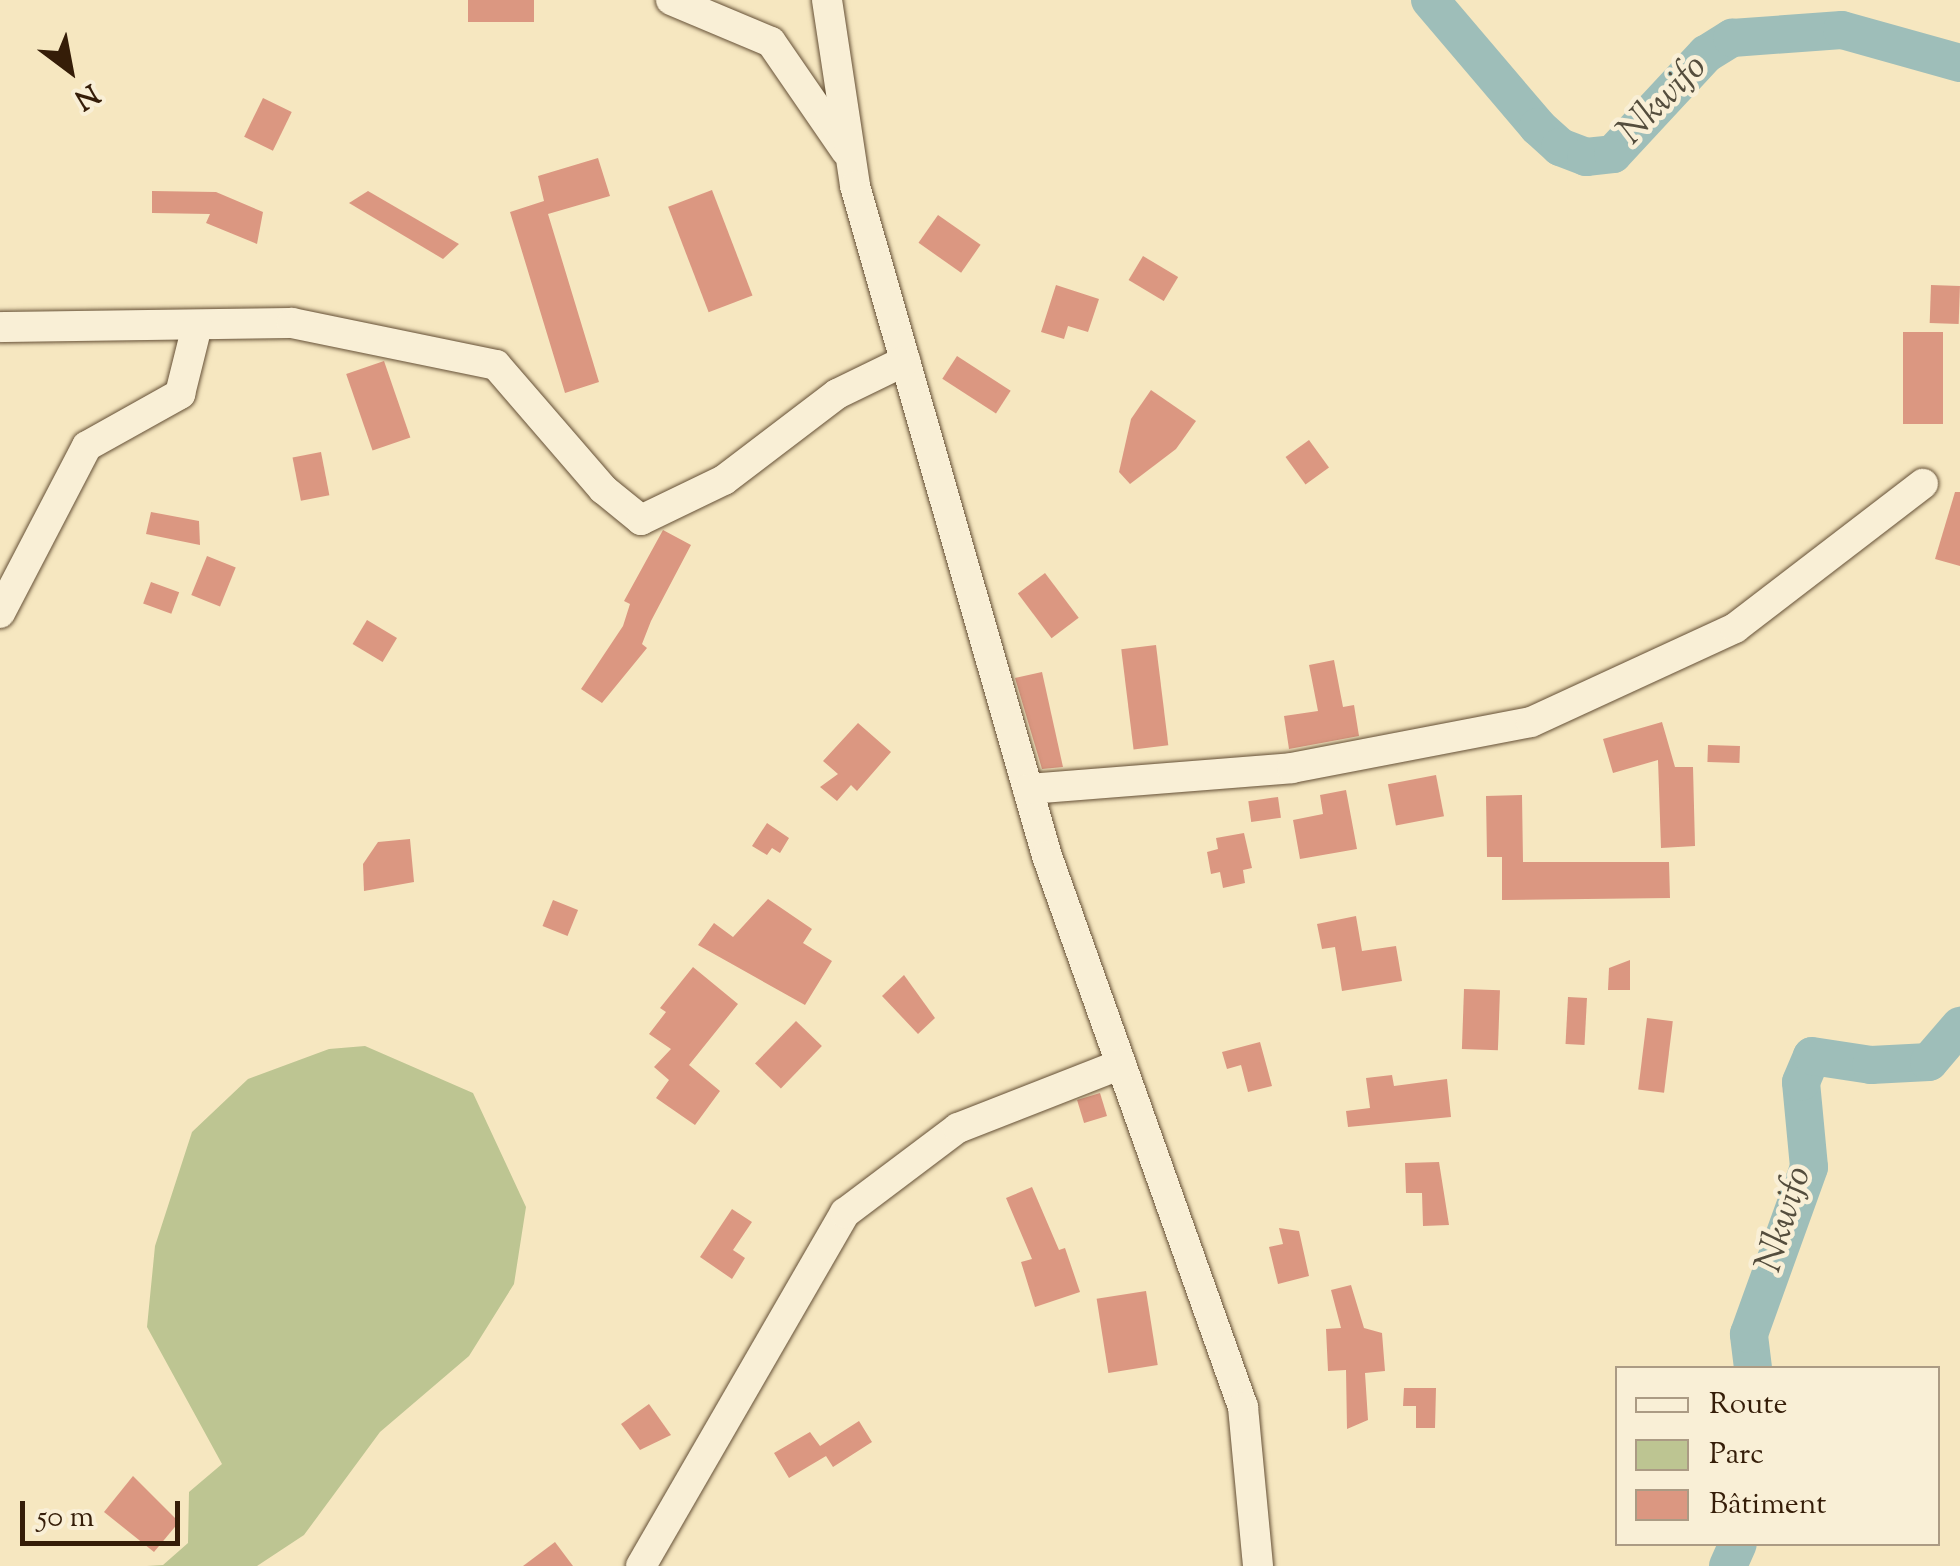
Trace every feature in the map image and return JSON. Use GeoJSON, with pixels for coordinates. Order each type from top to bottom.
{"type":"FeatureCollection","features":[{"type":"Feature","properties":{"kind":"street"},"geometry":{"type":"LineString","coordinates":[[671,0],[771,42],[850,158]]}},
{"type":"Feature","properties":{"kind":"street"},"geometry":{"type":"LineString","coordinates":[[827,0],[850,158],[1028,789],[1243,1407],[1258,1566]]}},
{"type":"Feature","properties":{"kind":"street"},"geometry":{"type":"LineString","coordinates":[[0,327],[292,323],[496,364],[604,489],[642,520],[724,480],[837,394],[905,360]]}},
{"type":"Feature","properties":{"kind":"street"},"geometry":{"type":"LineString","coordinates":[[0,613],[87,446],[180,394],[198,326]]}},
{"type":"Feature","properties":{"kind":"street"},"geometry":{"type":"LineString","coordinates":[[1028,789],[1292,768],[1531,722],[1734,628],[1923,484]]}},
{"type":"Feature","properties":{"kind":"street"},"geometry":{"type":"LineString","coordinates":[[641,1566],[845,1213],[958,1128],[1121,1064]]}},
{"type":"Feature","properties":{"kind":"green space"},"geometry":{"type":"Polygon","coordinates":[[[365,1046],[473,1093],[526,1207],[514,1284],[469,1356],[380,1432],[304,1535],[257,1566],[147,1566],[163,1565],[188,1543],[189,1492],[222,1464],[147,1327],[155,1246],[192,1132],[248,1079],[329,1049],[365,1046]]]}},
{"type":"Feature","properties":{"kind":"building"},"geometry":{"type":"Polygon","coordinates":[[[468,0],[534,0],[534,22],[468,22],[468,0]]]}},
{"type":"Feature","properties":{"kind":"building"},"geometry":{"type":"Polygon","coordinates":[[[263,98],[292,112],[273,151],[244,137],[263,98]]]}},
{"type":"Feature","properties":{"kind":"building"},"geometry":{"type":"Polygon","coordinates":[[[598,158],[610,196],[548,214],[599,382],[565,393],[510,212],[544,201],[538,176],[598,158]]]}},
{"type":"Feature","properties":{"kind":"building"},"geometry":{"type":"Polygon","coordinates":[[[712,190],[752,295],[709,312],[668,207],[712,190]]]}},
{"type":"Feature","properties":{"kind":"building"},"geometry":{"type":"Polygon","coordinates":[[[152,191],[216,192],[263,212],[257,244],[206,223],[210,214],[152,213],[152,191]]]}},
{"type":"Feature","properties":{"kind":"building"},"geometry":{"type":"Polygon","coordinates":[[[368,191],[459,244],[443,259],[349,203],[368,191]]]}},
{"type":"Feature","properties":{"kind":"building"},"geometry":{"type":"Polygon","coordinates":[[[938,215],[981,245],[961,273],[918,243],[938,215]]]}},
{"type":"Feature","properties":{"kind":"building"},"geometry":{"type":"Polygon","coordinates":[[[1143,256],[1178,277],[1164,301],[1129,280],[1143,256]]]}},
{"type":"Feature","properties":{"kind":"building"},"geometry":{"type":"Polygon","coordinates":[[[1056,285],[1099,299],[1088,332],[1068,326],[1064,339],[1041,332],[1056,285]]]}},
{"type":"Feature","properties":{"kind":"building"},"geometry":{"type":"Polygon","coordinates":[[[1931,285],[1960,286],[1959,324],[1930,323],[1931,285]]]}},
{"type":"Feature","properties":{"kind":"building"},"geometry":{"type":"Polygon","coordinates":[[[1903,332],[1943,332],[1943,424],[1903,424],[1903,332]]]}},
{"type":"Feature","properties":{"kind":"building"},"geometry":{"type":"Polygon","coordinates":[[[957,356],[1011,391],[996,414],[942,379],[957,356]]]}},
{"type":"Feature","properties":{"kind":"building"},"geometry":{"type":"Polygon","coordinates":[[[384,361],[410,438],[373,451],[346,374],[384,361]]]}},
{"type":"Feature","properties":{"kind":"building"},"geometry":{"type":"Polygon","coordinates":[[[1151,390],[1196,421],[1176,449],[1130,484],[1119,472],[1131,419],[1151,390]]]}},
{"type":"Feature","properties":{"kind":"building"},"geometry":{"type":"Polygon","coordinates":[[[1309,440],[1329,468],[1306,485],[1286,457],[1309,440]]]}},
{"type":"Feature","properties":{"kind":"building"},"geometry":{"type":"Polygon","coordinates":[[[321,452],[329,495],[301,501],[293,458],[321,452]]]}},
{"type":"Feature","properties":{"kind":"building"},"geometry":{"type":"Polygon","coordinates":[[[1955,492],[1960,492],[1960,566],[1935,559],[1955,492]]]}},
{"type":"Feature","properties":{"kind":"building"},"geometry":{"type":"Polygon","coordinates":[[[151,512],[199,521],[200,545],[146,534],[151,512]]]}},
{"type":"Feature","properties":{"kind":"building"},"geometry":{"type":"Polygon","coordinates":[[[663,530],[691,545],[651,621],[642,644],[647,648],[602,703],[581,689],[623,626],[630,604],[624,601],[663,530]]]}},
{"type":"Feature","properties":{"kind":"building"},"geometry":{"type":"Polygon","coordinates":[[[207,556],[236,568],[220,607],[191,595],[207,556]]]}},
{"type":"Feature","properties":{"kind":"building"},"geometry":{"type":"Polygon","coordinates":[[[1045,573],[1079,618],[1052,638],[1018,593],[1045,573]]]}},
{"type":"Feature","properties":{"kind":"building"},"geometry":{"type":"Polygon","coordinates":[[[151,582],[179,592],[171,614],[143,604],[151,582]]]}},
{"type":"Feature","properties":{"kind":"building"},"geometry":{"type":"Polygon","coordinates":[[[367,620],[397,638],[383,662],[353,644],[367,620]]]}},
{"type":"Feature","properties":{"kind":"building"},"geometry":{"type":"Polygon","coordinates":[[[1156,645],[1168,745],[1134,750],[1121,649],[1156,645]]]}},
{"type":"Feature","properties":{"kind":"building"},"geometry":{"type":"Polygon","coordinates":[[[1334,660],[1343,707],[1354,705],[1359,736],[1289,749],[1284,716],[1318,711],[1309,665],[1334,660]]]}},
{"type":"Feature","properties":{"kind":"building"},"geometry":{"type":"Polygon","coordinates":[[[1042,672],[1063,767],[1042,769],[1015,678],[1042,672]]]}},
{"type":"Feature","properties":{"kind":"building"},"geometry":{"type":"Polygon","coordinates":[[[1662,722],[1675,767],[1693,767],[1695,846],[1661,848],[1658,760],[1613,773],[1603,739],[1662,722]]]}},
{"type":"Feature","properties":{"kind":"building"},"geometry":{"type":"Polygon","coordinates":[[[858,723],[891,752],[857,791],[851,785],[837,801],[820,787],[838,774],[823,761],[858,723]]]}},
{"type":"Feature","properties":{"kind":"building"},"geometry":{"type":"Polygon","coordinates":[[[1708,745],[1740,746],[1739,763],[1707,762],[1708,745]]]}},
{"type":"Feature","properties":{"kind":"building"},"geometry":{"type":"Polygon","coordinates":[[[1436,775],[1444,816],[1396,826],[1388,784],[1436,775]]]}},
{"type":"Feature","properties":{"kind":"building"},"geometry":{"type":"Polygon","coordinates":[[[1346,790],[1357,849],[1300,859],[1293,820],[1323,814],[1320,795],[1346,790]]]}},
{"type":"Feature","properties":{"kind":"building"},"geometry":{"type":"Polygon","coordinates":[[[1522,795],[1523,862],[1669,862],[1670,898],[1502,900],[1502,857],[1487,857],[1486,796],[1522,795]]]}},
{"type":"Feature","properties":{"kind":"building"},"geometry":{"type":"Polygon","coordinates":[[[1278,797],[1281,818],[1251,822],[1248,801],[1278,797]]]}},
{"type":"Feature","properties":{"kind":"building"},"geometry":{"type":"Polygon","coordinates":[[[767,823],[789,838],[780,853],[772,848],[767,855],[752,846],[767,823]]]}},
{"type":"Feature","properties":{"kind":"building"},"geometry":{"type":"Polygon","coordinates":[[[1244,833],[1252,868],[1243,870],[1245,883],[1223,888],[1220,872],[1211,874],[1207,852],[1218,849],[1216,838],[1244,833]]]}},
{"type":"Feature","properties":{"kind":"building"},"geometry":{"type":"Polygon","coordinates":[[[410,839],[414,882],[364,891],[363,864],[378,842],[410,839]]]}},
{"type":"Feature","properties":{"kind":"building"},"geometry":{"type":"Polygon","coordinates":[[[768,899],[812,929],[803,943],[832,961],[805,1005],[698,945],[714,923],[733,937],[768,899]]]}},
{"type":"Feature","properties":{"kind":"building"},"geometry":{"type":"Polygon","coordinates":[[[553,900],[578,910],[568,936],[543,926],[553,900]]]}},
{"type":"Feature","properties":{"kind":"building"},"geometry":{"type":"Polygon","coordinates":[[[1356,916],[1362,951],[1396,946],[1402,981],[1342,991],[1335,947],[1322,949],[1317,924],[1356,916]]]}},
{"type":"Feature","properties":{"kind":"building"},"geometry":{"type":"Polygon","coordinates":[[[1630,960],[1630,990],[1608,990],[1609,968],[1630,960]]]}},
{"type":"Feature","properties":{"kind":"building"},"geometry":{"type":"Polygon","coordinates":[[[693,967],[738,1004],[689,1065],[720,1091],[695,1125],[656,1098],[669,1080],[654,1067],[671,1049],[649,1034],[666,1012],[660,1008],[693,967]]]}},
{"type":"Feature","properties":{"kind":"building"},"geometry":{"type":"Polygon","coordinates":[[[904,975],[935,1018],[918,1034],[882,996],[904,975]]]}},
{"type":"Feature","properties":{"kind":"building"},"geometry":{"type":"Polygon","coordinates":[[[1464,989],[1500,990],[1498,1050],[1462,1049],[1464,989]]]}},
{"type":"Feature","properties":{"kind":"building"},"geometry":{"type":"Polygon","coordinates":[[[1568,997],[1587,998],[1585,1045],[1566,1044],[1568,997]]]}},
{"type":"Feature","properties":{"kind":"building"},"geometry":{"type":"Polygon","coordinates":[[[1647,1018],[1673,1021],[1664,1093],[1638,1089],[1647,1018]]]}},
{"type":"Feature","properties":{"kind":"building"},"geometry":{"type":"Polygon","coordinates":[[[796,1021],[822,1046],[781,1088],[755,1063],[796,1021]]]}},
{"type":"Feature","properties":{"kind":"building"},"geometry":{"type":"Polygon","coordinates":[[[1260,1042],[1272,1086],[1248,1092],[1241,1065],[1227,1069],[1222,1052],[1260,1042]]]}},
{"type":"Feature","properties":{"kind":"building"},"geometry":{"type":"Polygon","coordinates":[[[1392,1075],[1394,1086],[1447,1079],[1451,1117],[1348,1127],[1346,1111],[1370,1108],[1366,1078],[1392,1075]]]}},
{"type":"Feature","properties":{"kind":"building"},"geometry":{"type":"Polygon","coordinates":[[[1100,1093],[1107,1116],[1084,1123],[1077,1100],[1100,1093]]]}},
{"type":"Feature","properties":{"kind":"building"},"geometry":{"type":"Polygon","coordinates":[[[1439,1162],[1449,1225],[1423,1226],[1422,1193],[1406,1193],[1405,1163],[1439,1162]]]}},
{"type":"Feature","properties":{"kind":"building"},"geometry":{"type":"Polygon","coordinates":[[[1032,1187],[1059,1250],[1065,1248],[1080,1292],[1035,1307],[1021,1262],[1032,1259],[1006,1198],[1032,1187]]]}},
{"type":"Feature","properties":{"kind":"building"},"geometry":{"type":"Polygon","coordinates":[[[732,1209],[752,1222],[733,1250],[745,1258],[732,1279],[700,1257],[732,1209]]]}},
{"type":"Feature","properties":{"kind":"building"},"geometry":{"type":"Polygon","coordinates":[[[1279,1228],[1299,1231],[1309,1276],[1278,1284],[1269,1247],[1283,1244],[1279,1228]]]}},
{"type":"Feature","properties":{"kind":"building"},"geometry":{"type":"Polygon","coordinates":[[[1351,1285],[1364,1328],[1382,1333],[1385,1371],[1365,1373],[1368,1420],[1347,1429],[1346,1370],[1328,1371],[1326,1329],[1341,1328],[1331,1290],[1351,1285]]]}},
{"type":"Feature","properties":{"kind":"building"},"geometry":{"type":"Polygon","coordinates":[[[1146,1291],[1158,1365],[1108,1373],[1097,1299],[1146,1291]]]}},
{"type":"Feature","properties":{"kind":"building"},"geometry":{"type":"Polygon","coordinates":[[[1404,1388],[1436,1388],[1435,1428],[1416,1428],[1416,1406],[1403,1406],[1404,1388]]]}},
{"type":"Feature","properties":{"kind":"building"},"geometry":{"type":"Polygon","coordinates":[[[649,1404],[671,1435],[640,1450],[621,1424],[649,1404]]]}},
{"type":"Feature","properties":{"kind":"building"},"geometry":{"type":"Polygon","coordinates":[[[859,1421],[872,1442],[833,1467],[826,1456],[789,1478],[774,1453],[810,1432],[820,1446],[859,1421]]]}},
{"type":"Feature","properties":{"kind":"building"},"geometry":{"type":"Polygon","coordinates":[[[133,1476],[179,1522],[154,1552],[104,1512],[133,1476]]]}},
{"type":"Feature","properties":{"kind":"building"},"geometry":{"type":"Polygon","coordinates":[[[555,1542],[573,1566],[523,1566],[555,1542]]]}},
{"type":"Feature","properties":{"kind":"waterway","name":"Nkwifo"},"geometry":{"type":"LineString","coordinates":[[1430,0],[1538,127],[1560,147],[1586,157],[1613,154],[1706,54],[1732,38],[1842,30],[1960,63]]}},
{"type":"Feature","properties":{"kind":"waterway","name":"Nkwifo"},"geometry":{"type":"LineString","coordinates":[[1753,1366],[1749,1334],[1809,1167],[1801,1082],[1812,1056],[1871,1065],[1929,1062],[1960,1026]]}},
{"type":"Feature","properties":{"kind":"waterway","name":"Nkwifo"},"geometry":{"type":"LineString","coordinates":[[1728,1566],[1737,1546]]}}]}
